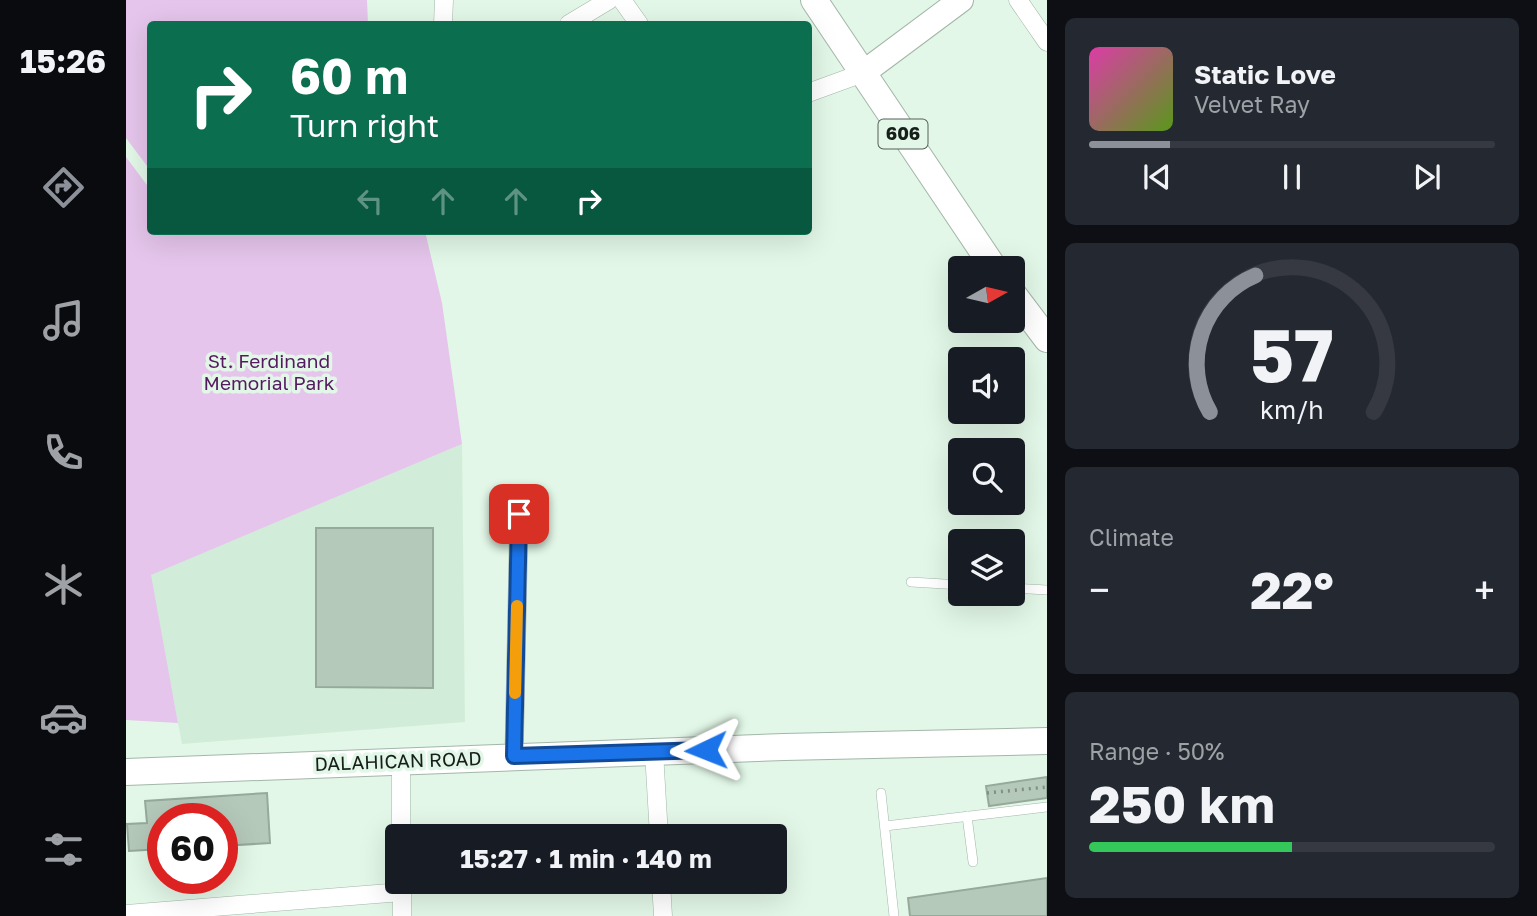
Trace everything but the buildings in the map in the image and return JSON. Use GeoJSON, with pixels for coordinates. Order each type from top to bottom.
{"type":"FeatureCollection","features":[{"type":"Feature","properties":{"kind":"main road","name":"606"},"geometry":{"type":"LineString","coordinates":[[814,0],[986,256]]}},
{"type":"Feature","properties":{"kind":"main road"},"geometry":{"type":"LineString","coordinates":[[1026,311],[1047,339]]}},
{"type":"Feature","properties":{"kind":"main road","name":"DALAHICAN ROAD"},"geometry":{"type":"LineString","coordinates":[[126,772],[514,756],[1047,741]]}},
{"type":"Feature","properties":{"kind":"street"},"geometry":{"type":"LineString","coordinates":[[443,21],[444,0]]}},
{"type":"Feature","properties":{"kind":"street"},"geometry":{"type":"LineString","coordinates":[[574,21],[610,0]]}},
{"type":"Feature","properties":{"kind":"street"},"geometry":{"type":"LineString","coordinates":[[622,0],[637,21]]}},
{"type":"Feature","properties":{"kind":"street"},"geometry":{"type":"LineString","coordinates":[[812,92],[863,73],[961,0]]}},
{"type":"Feature","properties":{"kind":"street"},"geometry":{"type":"LineString","coordinates":[[1018,0],[1047,42]]}},
{"type":"Feature","properties":{"kind":"street"},"geometry":{"type":"LineString","coordinates":[[514,756],[519,514]]}},
{"type":"Feature","properties":{"kind":"street"},"geometry":{"type":"LineString","coordinates":[[654,752],[658,824]]}},
{"type":"Feature","properties":{"kind":"street"},"geometry":{"type":"LineString","coordinates":[[401,761],[401,824]]}},
{"type":"Feature","properties":{"kind":"street"},"geometry":{"type":"LineString","coordinates":[[126,914],[285,909],[385,890]]}},
{"type":"Feature","properties":{"kind":"street"},"geometry":{"type":"LineString","coordinates":[[402,894],[402,916]]}},
{"type":"Feature","properties":{"kind":"street"},"geometry":{"type":"LineString","coordinates":[[662,894],[663,916]]}},
{"type":"Feature","properties":{"kind":"lane"},"geometry":{"type":"LineString","coordinates":[[911,582],[948,584]]}},
{"type":"Feature","properties":{"kind":"lane"},"geometry":{"type":"LineString","coordinates":[[1025,589],[1047,590]]}},
{"type":"Feature","properties":{"kind":"lane"},"geometry":{"type":"LineString","coordinates":[[881,793],[894,916]]}},
{"type":"Feature","properties":{"kind":"lane"},"geometry":{"type":"LineString","coordinates":[[885,826],[1047,807]]}},
{"type":"Feature","properties":{"kind":"lane"},"geometry":{"type":"LineString","coordinates":[[967,816],[973,862]]}},
{"type":"Feature","properties":{"kind":"path"},"geometry":{"type":"LineString","coordinates":[[988,793],[1047,787]]}},
{"type":"Feature","properties":{"kind":"shaded area"},"geometry":{"type":"Polygon","coordinates":[[[462,444],[465,722],[182,744],[150,575],[462,444]]]}},
{"type":"Feature","properties":{"kind":"green space"},"geometry":{"type":"Polygon","coordinates":[[[126,0],[367,0],[368,21],[147,21],[147,166],[126,138],[126,0]]]}},
{"type":"Feature","properties":{"kind":"green space","name":"St. Ferdinand Memorial Park"},"geometry":{"type":"Polygon","coordinates":[[[126,157],[147,185],[147,235],[426,235],[442,303],[462,444],[151,575],[178,723],[126,720],[126,157]]]}},
{"type":"Feature","properties":{"kind":"slow traffic"},"geometry":{"type":"LineString","coordinates":[[515,693],[517,606]]}},
{"type":"Feature","properties":{"kind":"route"},"geometry":{"type":"LineString","coordinates":[[519,514],[514,756],[706,750]]}}]}
